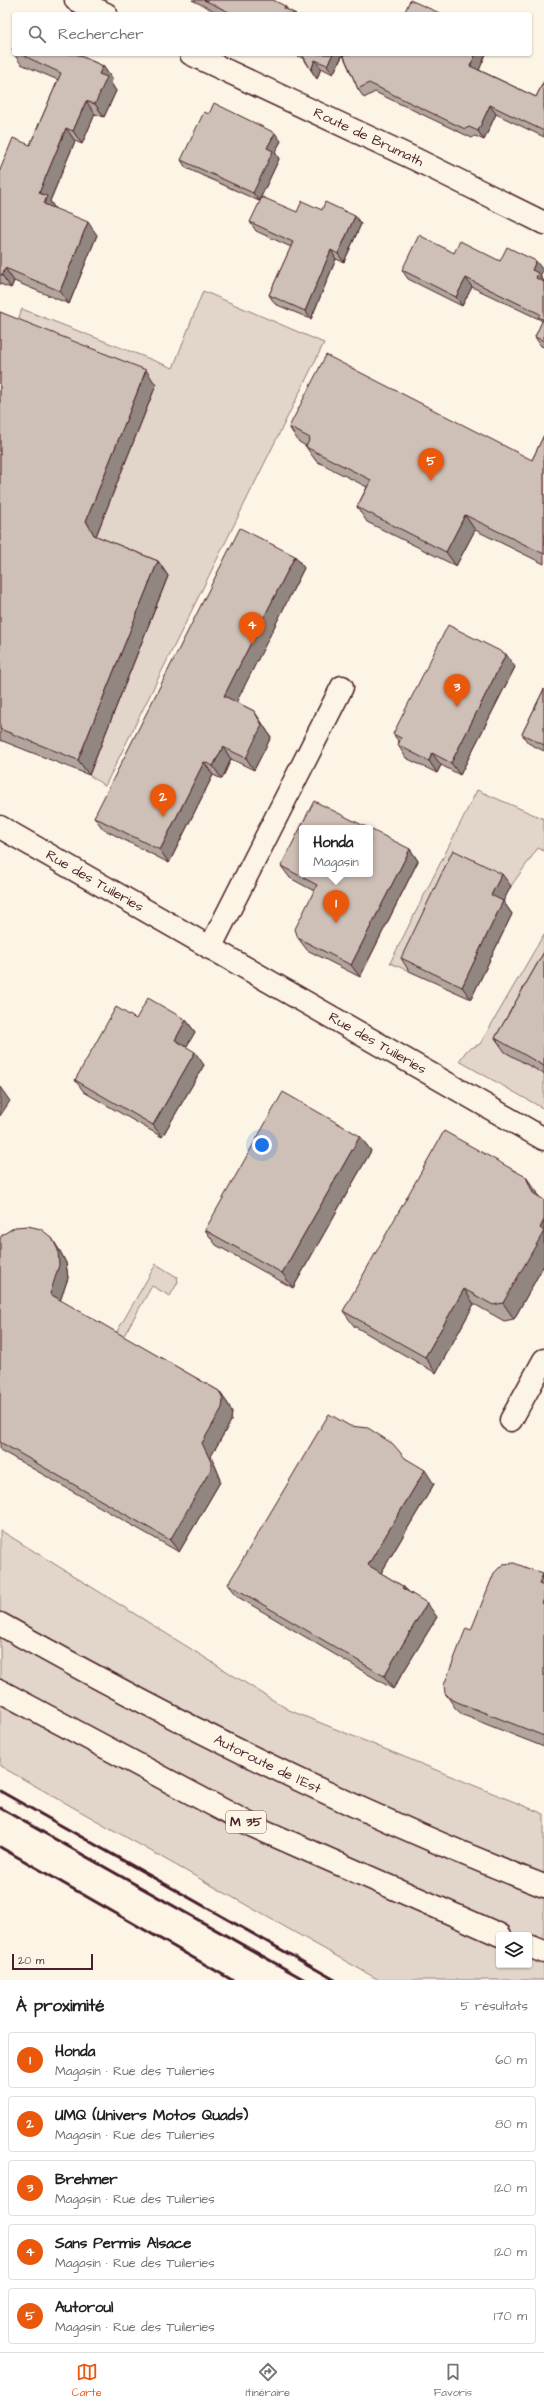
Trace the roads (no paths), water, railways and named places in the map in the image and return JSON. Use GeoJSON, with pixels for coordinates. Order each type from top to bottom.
{"type":"FeatureCollection","features":[{"type":"Feature","properties":{"kind":"main road"},"geometry":{"type":"LineString","coordinates":[[76,0],[102,12]]}},
{"type":"Feature","properties":{"kind":"main road","name":"Route de Brumath"},"geometry":{"type":"LineString","coordinates":[[195,56],[417,160],[544,223]]}},
{"type":"Feature","properties":{"kind":"main road"},"geometry":{"type":"LineString","coordinates":[[210,948],[342,687]]}},
{"type":"Feature","properties":{"kind":"main road","name":"Rue des Tuileries"},"geometry":{"type":"LineString","coordinates":[[0,827],[544,1139]]}},
{"type":"Feature","properties":{"kind":"main road"},"geometry":{"type":"LineString","coordinates":[[511,1420],[544,1360]]}},
{"type":"Feature","properties":{"kind":"main road","name":"Autoroute de l’Est"},"geometry":{"type":"LineString","coordinates":[[0,1624],[89,1674],[282,1773],[489,1864],[544,1886]]}},
{"type":"Feature","properties":{"kind":"main road","name":"M 35"},"geometry":{"type":"LineString","coordinates":[[0,1691],[253,1826],[496,1933]]}},
{"type":"Feature","properties":{"kind":"main road"},"geometry":{"type":"LineString","coordinates":[[532,1947],[544,1952]]}},
{"type":"Feature","properties":{"kind":"railway"},"geometry":{"type":"LineString","coordinates":[[0,1791],[335,1980]]}},
{"type":"Feature","properties":{"kind":"railway"},"geometry":{"type":"LineString","coordinates":[[0,1808],[305,1980]]}},
{"type":"Feature","properties":{"kind":"railway"},"geometry":{"type":"LineString","coordinates":[[0,1847],[232,1980]]}},
{"type":"Feature","properties":{"kind":"place","name":"Autoroul"},"geometry":{"type":"Point","coordinates":[431,481]}},
{"type":"Feature","properties":{"kind":"place","name":"Sans Permis Alsace"},"geometry":{"type":"Point","coordinates":[252,645]}},
{"type":"Feature","properties":{"kind":"place","name":"Brehmer"},"geometry":{"type":"Point","coordinates":[457,707]}},
{"type":"Feature","properties":{"kind":"place","name":"UMQ (Univers Motos Quads)"},"geometry":{"type":"Point","coordinates":[163,817]}},
{"type":"Feature","properties":{"kind":"place","name":"Honda"},"geometry":{"type":"Point","coordinates":[336,923]}}]}
